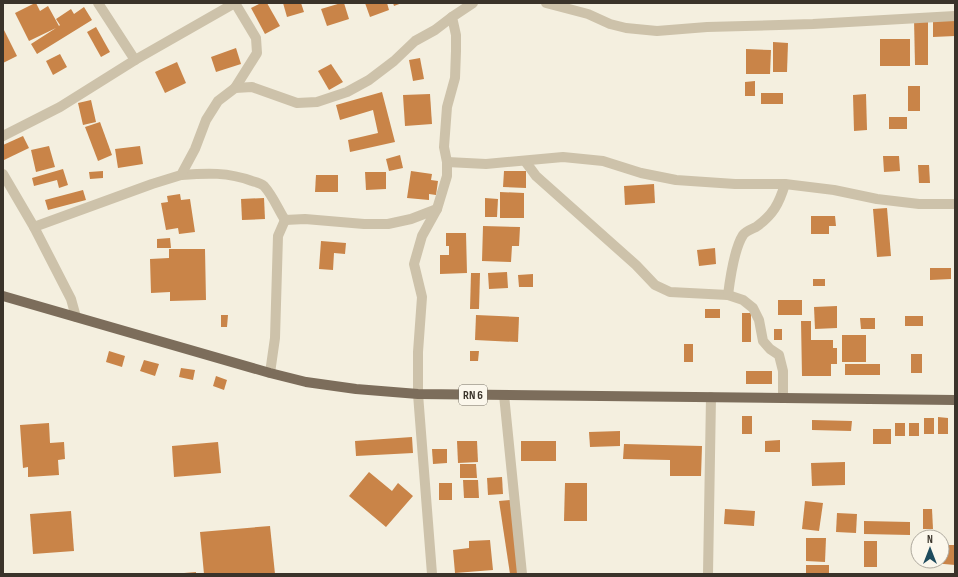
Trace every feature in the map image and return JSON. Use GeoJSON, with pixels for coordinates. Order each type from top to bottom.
{"type":"FeatureCollection","features":[{"type":"Feature","properties":{"kind":"main road","name":"RN 6"},"geometry":{"type":"LineString","coordinates":[[3,296],[270,373],[306,382],[356,389],[418,394],[955,400]]}},
{"type":"Feature","properties":{"kind":"street"},"geometry":{"type":"LineString","coordinates":[[98,3],[135,60]]}},
{"type":"Feature","properties":{"kind":"street"},"geometry":{"type":"LineString","coordinates":[[3,136],[60,107],[135,60],[235,3],[256,38],[257,53],[235,88],[218,101],[206,120],[195,149],[181,175]]}},
{"type":"Feature","properties":{"kind":"street"},"geometry":{"type":"LineString","coordinates":[[235,88],[252,87],[297,103],[317,102],[347,92],[370,80],[394,61],[415,41],[435,30],[473,3]]}},
{"type":"Feature","properties":{"kind":"street"},"geometry":{"type":"LineString","coordinates":[[546,3],[588,14],[610,24],[626,28],[657,31],[707,27],[813,24],[955,16]]}},
{"type":"Feature","properties":{"kind":"street"},"geometry":{"type":"LineString","coordinates":[[432,574],[418,394],[418,352],[422,297],[414,264],[422,236],[437,209],[447,176],[447,162],[444,146],[447,107],[455,78],[456,35],[452,17]]}},
{"type":"Feature","properties":{"kind":"street"},"geometry":{"type":"LineString","coordinates":[[447,162],[486,164],[563,157],[603,161],[641,173],[676,180],[735,184],[785,184],[834,190],[878,199],[919,204],[955,204]]}},
{"type":"Feature","properties":{"kind":"street"},"geometry":{"type":"LineString","coordinates":[[525,161],[542,181],[636,265],[655,285],[670,292],[728,295],[743,300],[752,308],[759,320],[763,341],[770,349],[779,354],[783,371],[784,398]]}},
{"type":"Feature","properties":{"kind":"street"},"geometry":{"type":"LineString","coordinates":[[34,227],[152,184],[181,175],[205,173],[229,174],[262,184],[285,220]]}},
{"type":"Feature","properties":{"kind":"street"},"geometry":{"type":"LineString","coordinates":[[3,174],[34,227],[70,299],[76,317]]}},
{"type":"Feature","properties":{"kind":"street"},"geometry":{"type":"LineString","coordinates":[[728,295],[735,256],[744,234],[757,226],[774,210],[782,196],[785,184]]}},
{"type":"Feature","properties":{"kind":"street"},"geometry":{"type":"LineString","coordinates":[[285,220],[305,219],[364,224],[388,224],[411,219],[437,209]]}},
{"type":"Feature","properties":{"kind":"street"},"geometry":{"type":"LineString","coordinates":[[270,373],[275,338],[278,236],[285,220]]}},
{"type":"Feature","properties":{"kind":"street"},"geometry":{"type":"LineString","coordinates":[[504,395],[522,574]]}},
{"type":"Feature","properties":{"kind":"street"},"geometry":{"type":"LineString","coordinates":[[708,574],[711,397]]}},
{"type":"Feature","properties":{"kind":"building"},"geometry":{"type":"Polygon","coordinates":[[[35,3],[40,11],[48,6],[59,26],[60,25],[56,19],[71,9],[74,14],[84,7],[92,20],[37,54],[31,44],[56,28],[29,41],[15,13],[35,3]]]}},
{"type":"Feature","properties":{"kind":"building"},"geometry":{"type":"Polygon","coordinates":[[[261,3],[267,3],[280,26],[265,34],[251,8],[261,3]]]}},
{"type":"Feature","properties":{"kind":"building"},"geometry":{"type":"Polygon","coordinates":[[[283,3],[301,3],[304,12],[287,17],[283,3]]]}},
{"type":"Feature","properties":{"kind":"building"},"geometry":{"type":"Polygon","coordinates":[[[344,3],[349,19],[327,26],[321,9],[344,3]]]}},
{"type":"Feature","properties":{"kind":"building"},"geometry":{"type":"Polygon","coordinates":[[[365,3],[387,3],[389,10],[370,17],[365,3]]]}},
{"type":"Feature","properties":{"kind":"building"},"geometry":{"type":"Polygon","coordinates":[[[393,3],[402,3],[394,6],[393,3]]]}},
{"type":"Feature","properties":{"kind":"building"},"geometry":{"type":"Polygon","coordinates":[[[955,18],[955,36],[933,37],[933,19],[955,18]]]}},
{"type":"Feature","properties":{"kind":"building"},"geometry":{"type":"Polygon","coordinates":[[[914,19],[928,19],[928,65],[915,65],[914,19]]]}},
{"type":"Feature","properties":{"kind":"building"},"geometry":{"type":"Polygon","coordinates":[[[96,27],[110,52],[101,57],[87,32],[96,27]]]}},
{"type":"Feature","properties":{"kind":"building"},"geometry":{"type":"Polygon","coordinates":[[[3,28],[17,56],[3,63],[3,28]]]}},
{"type":"Feature","properties":{"kind":"building"},"geometry":{"type":"Polygon","coordinates":[[[880,39],[910,39],[910,66],[880,66],[880,39]]]}},
{"type":"Feature","properties":{"kind":"building"},"geometry":{"type":"Polygon","coordinates":[[[773,42],[788,43],[787,72],[773,72],[773,42]]]}},
{"type":"Feature","properties":{"kind":"building"},"geometry":{"type":"Polygon","coordinates":[[[236,48],[241,64],[216,72],[211,57],[236,48]]]}},
{"type":"Feature","properties":{"kind":"building"},"geometry":{"type":"Polygon","coordinates":[[[746,49],[771,50],[770,74],[746,74],[746,49]]]}},
{"type":"Feature","properties":{"kind":"building"},"geometry":{"type":"Polygon","coordinates":[[[60,54],[67,67],[53,75],[46,61],[60,54]]]}},
{"type":"Feature","properties":{"kind":"building"},"geometry":{"type":"Polygon","coordinates":[[[420,58],[424,79],[413,81],[409,60],[420,58]]]}},
{"type":"Feature","properties":{"kind":"building"},"geometry":{"type":"Polygon","coordinates":[[[177,62],[186,83],[165,93],[155,72],[177,62]]]}},
{"type":"Feature","properties":{"kind":"building"},"geometry":{"type":"Polygon","coordinates":[[[331,64],[343,82],[329,90],[318,71],[331,64]]]}},
{"type":"Feature","properties":{"kind":"building"},"geometry":{"type":"Polygon","coordinates":[[[755,81],[755,96],[745,96],[745,82],[755,81]]]}},
{"type":"Feature","properties":{"kind":"building"},"geometry":{"type":"Polygon","coordinates":[[[908,86],[920,86],[920,111],[908,111],[908,86]]]}},
{"type":"Feature","properties":{"kind":"building"},"geometry":{"type":"Polygon","coordinates":[[[382,92],[395,142],[350,152],[348,140],[378,133],[373,110],[340,120],[336,105],[382,92]]]}},
{"type":"Feature","properties":{"kind":"building"},"geometry":{"type":"Polygon","coordinates":[[[761,93],[783,93],[783,104],[761,104],[761,93]]]}},
{"type":"Feature","properties":{"kind":"building"},"geometry":{"type":"Polygon","coordinates":[[[430,94],[432,124],[405,126],[403,95],[430,94]]]}},
{"type":"Feature","properties":{"kind":"building"},"geometry":{"type":"Polygon","coordinates":[[[866,94],[867,130],[854,131],[853,95],[866,94]]]}},
{"type":"Feature","properties":{"kind":"building"},"geometry":{"type":"Polygon","coordinates":[[[91,100],[96,122],[83,125],[78,103],[91,100]]]}},
{"type":"Feature","properties":{"kind":"building"},"geometry":{"type":"Polygon","coordinates":[[[889,117],[907,117],[907,129],[889,129],[889,117]]]}},
{"type":"Feature","properties":{"kind":"building"},"geometry":{"type":"Polygon","coordinates":[[[100,122],[112,155],[98,161],[85,127],[100,122]]]}},
{"type":"Feature","properties":{"kind":"building"},"geometry":{"type":"Polygon","coordinates":[[[23,136],[29,148],[4,160],[3,145],[23,136]]]}},
{"type":"Feature","properties":{"kind":"building"},"geometry":{"type":"Polygon","coordinates":[[[49,146],[55,167],[36,172],[31,150],[49,146]]]}},
{"type":"Feature","properties":{"kind":"building"},"geometry":{"type":"Polygon","coordinates":[[[140,146],[143,164],[118,168],[115,149],[140,146]]]}},
{"type":"Feature","properties":{"kind":"building"},"geometry":{"type":"Polygon","coordinates":[[[400,155],[403,168],[389,171],[386,159],[400,155]]]}},
{"type":"Feature","properties":{"kind":"building"},"geometry":{"type":"Polygon","coordinates":[[[883,156],[899,156],[900,171],[884,172],[883,156]]]}},
{"type":"Feature","properties":{"kind":"building"},"geometry":{"type":"Polygon","coordinates":[[[918,165],[929,165],[930,183],[919,183],[918,165]]]}},
{"type":"Feature","properties":{"kind":"building"},"geometry":{"type":"Polygon","coordinates":[[[63,169],[68,185],[59,188],[57,180],[34,186],[32,178],[63,169]]]}},
{"type":"Feature","properties":{"kind":"building"},"geometry":{"type":"Polygon","coordinates":[[[103,171],[103,178],[90,179],[89,172],[103,171]]]}},
{"type":"Feature","properties":{"kind":"building"},"geometry":{"type":"Polygon","coordinates":[[[411,171],[432,174],[431,180],[438,181],[436,195],[429,194],[429,200],[407,198],[411,171]]]}},
{"type":"Feature","properties":{"kind":"building"},"geometry":{"type":"Polygon","coordinates":[[[504,171],[526,171],[526,188],[503,187],[504,171]]]}},
{"type":"Feature","properties":{"kind":"building"},"geometry":{"type":"Polygon","coordinates":[[[365,172],[386,172],[386,189],[366,190],[365,172]]]}},
{"type":"Feature","properties":{"kind":"building"},"geometry":{"type":"Polygon","coordinates":[[[316,175],[338,175],[338,192],[315,192],[316,175]]]}},
{"type":"Feature","properties":{"kind":"building"},"geometry":{"type":"Polygon","coordinates":[[[654,184],[655,203],[625,205],[624,186],[654,184]]]}},
{"type":"Feature","properties":{"kind":"building"},"geometry":{"type":"Polygon","coordinates":[[[83,190],[86,200],[48,210],[45,200],[83,190]]]}},
{"type":"Feature","properties":{"kind":"building"},"geometry":{"type":"Polygon","coordinates":[[[500,192],[524,193],[524,218],[500,218],[500,192]]]}},
{"type":"Feature","properties":{"kind":"building"},"geometry":{"type":"Polygon","coordinates":[[[180,194],[181,200],[190,199],[195,232],[179,234],[178,228],[166,230],[161,203],[168,202],[167,196],[180,194]]]}},
{"type":"Feature","properties":{"kind":"building"},"geometry":{"type":"Polygon","coordinates":[[[264,198],[265,219],[242,220],[241,199],[264,198]]]}},
{"type":"Feature","properties":{"kind":"building"},"geometry":{"type":"Polygon","coordinates":[[[485,198],[498,199],[497,217],[485,217],[485,198]]]}},
{"type":"Feature","properties":{"kind":"building"},"geometry":{"type":"Polygon","coordinates":[[[887,208],[891,256],[877,257],[873,209],[887,208]]]}},
{"type":"Feature","properties":{"kind":"building"},"geometry":{"type":"Polygon","coordinates":[[[811,216],[835,216],[836,226],[829,226],[829,234],[811,234],[811,216]]]}},
{"type":"Feature","properties":{"kind":"building"},"geometry":{"type":"Polygon","coordinates":[[[483,226],[520,227],[519,246],[512,246],[511,262],[482,261],[483,226]]]}},
{"type":"Feature","properties":{"kind":"building"},"geometry":{"type":"Polygon","coordinates":[[[446,233],[466,233],[467,273],[440,274],[440,255],[449,255],[449,246],[446,246],[446,233]]]}},
{"type":"Feature","properties":{"kind":"building"},"geometry":{"type":"Polygon","coordinates":[[[170,238],[171,248],[157,248],[157,239],[170,238]]]}},
{"type":"Feature","properties":{"kind":"building"},"geometry":{"type":"Polygon","coordinates":[[[321,241],[346,243],[345,254],[334,253],[333,270],[319,269],[321,241]]]}},
{"type":"Feature","properties":{"kind":"building"},"geometry":{"type":"Polygon","coordinates":[[[715,248],[716,264],[699,266],[697,250],[715,248]]]}},
{"type":"Feature","properties":{"kind":"building"},"geometry":{"type":"Polygon","coordinates":[[[169,249],[205,249],[206,300],[170,301],[170,292],[151,293],[150,259],[169,258],[169,249]]]}},
{"type":"Feature","properties":{"kind":"building"},"geometry":{"type":"Polygon","coordinates":[[[930,268],[951,268],[951,279],[930,280],[930,268]]]}},
{"type":"Feature","properties":{"kind":"building"},"geometry":{"type":"Polygon","coordinates":[[[507,272],[508,288],[489,289],[488,273],[507,272]]]}},
{"type":"Feature","properties":{"kind":"building"},"geometry":{"type":"Polygon","coordinates":[[[471,273],[480,273],[479,309],[470,309],[471,273]]]}},
{"type":"Feature","properties":{"kind":"building"},"geometry":{"type":"Polygon","coordinates":[[[533,274],[533,287],[519,287],[518,275],[533,274]]]}},
{"type":"Feature","properties":{"kind":"building"},"geometry":{"type":"Polygon","coordinates":[[[813,279],[825,279],[825,286],[813,286],[813,279]]]}},
{"type":"Feature","properties":{"kind":"building"},"geometry":{"type":"Polygon","coordinates":[[[778,300],[802,300],[802,315],[778,315],[778,300]]]}},
{"type":"Feature","properties":{"kind":"building"},"geometry":{"type":"Polygon","coordinates":[[[837,306],[837,328],[815,329],[814,307],[837,306]]]}},
{"type":"Feature","properties":{"kind":"building"},"geometry":{"type":"Polygon","coordinates":[[[705,309],[720,309],[720,318],[705,318],[705,309]]]}},
{"type":"Feature","properties":{"kind":"building"},"geometry":{"type":"Polygon","coordinates":[[[742,313],[751,313],[751,342],[742,342],[742,313]]]}},
{"type":"Feature","properties":{"kind":"building"},"geometry":{"type":"Polygon","coordinates":[[[221,315],[228,315],[227,327],[221,327],[221,315]]]}},
{"type":"Feature","properties":{"kind":"building"},"geometry":{"type":"Polygon","coordinates":[[[476,315],[519,317],[518,342],[475,340],[476,315]]]}},
{"type":"Feature","properties":{"kind":"building"},"geometry":{"type":"Polygon","coordinates":[[[905,316],[923,316],[923,326],[905,326],[905,316]]]}},
{"type":"Feature","properties":{"kind":"building"},"geometry":{"type":"Polygon","coordinates":[[[860,318],[875,318],[875,329],[861,329],[860,318]]]}},
{"type":"Feature","properties":{"kind":"building"},"geometry":{"type":"Polygon","coordinates":[[[801,321],[811,321],[811,340],[833,340],[833,348],[837,348],[837,364],[831,364],[831,376],[802,376],[801,321]]]}},
{"type":"Feature","properties":{"kind":"building"},"geometry":{"type":"Polygon","coordinates":[[[774,329],[782,329],[782,340],[774,340],[774,329]]]}},
{"type":"Feature","properties":{"kind":"building"},"geometry":{"type":"Polygon","coordinates":[[[842,335],[866,335],[866,362],[842,362],[842,335]]]}},
{"type":"Feature","properties":{"kind":"building"},"geometry":{"type":"Polygon","coordinates":[[[684,344],[693,344],[693,362],[684,362],[684,344]]]}},
{"type":"Feature","properties":{"kind":"building"},"geometry":{"type":"Polygon","coordinates":[[[109,351],[125,356],[122,367],[106,362],[109,351]]]}},
{"type":"Feature","properties":{"kind":"building"},"geometry":{"type":"Polygon","coordinates":[[[470,351],[479,351],[478,361],[470,361],[470,351]]]}},
{"type":"Feature","properties":{"kind":"building"},"geometry":{"type":"Polygon","coordinates":[[[911,354],[922,354],[922,373],[911,373],[911,354]]]}},
{"type":"Feature","properties":{"kind":"building"},"geometry":{"type":"Polygon","coordinates":[[[144,360],[159,364],[155,376],[140,371],[144,360]]]}},
{"type":"Feature","properties":{"kind":"building"},"geometry":{"type":"Polygon","coordinates":[[[845,364],[880,364],[880,375],[845,375],[845,364]]]}},
{"type":"Feature","properties":{"kind":"building"},"geometry":{"type":"Polygon","coordinates":[[[181,368],[195,370],[193,380],[179,377],[181,368]]]}},
{"type":"Feature","properties":{"kind":"building"},"geometry":{"type":"Polygon","coordinates":[[[746,371],[772,371],[772,384],[746,384],[746,371]]]}},
{"type":"Feature","properties":{"kind":"building"},"geometry":{"type":"Polygon","coordinates":[[[216,376],[227,380],[224,390],[213,386],[216,376]]]}},
{"type":"Feature","properties":{"kind":"building"},"geometry":{"type":"Polygon","coordinates":[[[742,416],[752,416],[752,434],[742,434],[742,416]]]}},
{"type":"Feature","properties":{"kind":"building"},"geometry":{"type":"Polygon","coordinates":[[[938,417],[948,418],[948,434],[938,434],[938,417]]]}},
{"type":"Feature","properties":{"kind":"building"},"geometry":{"type":"Polygon","coordinates":[[[924,418],[934,418],[934,434],[924,434],[924,418]]]}},
{"type":"Feature","properties":{"kind":"building"},"geometry":{"type":"Polygon","coordinates":[[[812,420],[852,421],[851,431],[812,430],[812,420]]]}},
{"type":"Feature","properties":{"kind":"building"},"geometry":{"type":"Polygon","coordinates":[[[49,423],[50,443],[64,442],[65,459],[58,460],[59,475],[28,477],[28,467],[23,468],[20,425],[49,423]]]}},
{"type":"Feature","properties":{"kind":"building"},"geometry":{"type":"Polygon","coordinates":[[[895,423],[905,423],[905,436],[895,436],[895,423]]]}},
{"type":"Feature","properties":{"kind":"building"},"geometry":{"type":"Polygon","coordinates":[[[909,423],[919,423],[919,436],[909,436],[909,423]]]}},
{"type":"Feature","properties":{"kind":"building"},"geometry":{"type":"Polygon","coordinates":[[[873,429],[891,429],[891,444],[873,444],[873,429]]]}},
{"type":"Feature","properties":{"kind":"building"},"geometry":{"type":"Polygon","coordinates":[[[620,431],[620,446],[590,447],[589,432],[620,431]]]}},
{"type":"Feature","properties":{"kind":"building"},"geometry":{"type":"Polygon","coordinates":[[[412,437],[413,453],[356,456],[355,441],[412,437]]]}},
{"type":"Feature","properties":{"kind":"building"},"geometry":{"type":"Polygon","coordinates":[[[780,440],[780,452],[765,452],[765,441],[780,440]]]}},
{"type":"Feature","properties":{"kind":"building"},"geometry":{"type":"Polygon","coordinates":[[[457,441],[477,441],[478,462],[458,463],[457,441]]]}},
{"type":"Feature","properties":{"kind":"building"},"geometry":{"type":"Polygon","coordinates":[[[521,441],[556,441],[556,461],[521,461],[521,441]]]}},
{"type":"Feature","properties":{"kind":"building"},"geometry":{"type":"Polygon","coordinates":[[[218,442],[221,473],[174,477],[172,446],[218,442]]]}},
{"type":"Feature","properties":{"kind":"building"},"geometry":{"type":"Polygon","coordinates":[[[624,444],[702,446],[701,476],[670,476],[670,460],[623,459],[624,444]]]}},
{"type":"Feature","properties":{"kind":"building"},"geometry":{"type":"Polygon","coordinates":[[[432,449],[447,449],[447,463],[433,464],[432,449]]]}},
{"type":"Feature","properties":{"kind":"building"},"geometry":{"type":"Polygon","coordinates":[[[845,462],[845,485],[812,486],[811,463],[845,462]]]}},
{"type":"Feature","properties":{"kind":"building"},"geometry":{"type":"Polygon","coordinates":[[[460,464],[476,464],[477,478],[460,478],[460,464]]]}},
{"type":"Feature","properties":{"kind":"building"},"geometry":{"type":"Polygon","coordinates":[[[369,472],[392,491],[398,483],[413,496],[386,527],[349,496],[369,472]]]}},
{"type":"Feature","properties":{"kind":"building"},"geometry":{"type":"Polygon","coordinates":[[[502,477],[503,494],[488,495],[487,478],[502,477]]]}},
{"type":"Feature","properties":{"kind":"building"},"geometry":{"type":"Polygon","coordinates":[[[463,480],[478,480],[479,498],[464,498],[463,480]]]}},
{"type":"Feature","properties":{"kind":"building"},"geometry":{"type":"Polygon","coordinates":[[[439,483],[452,483],[452,500],[439,500],[439,483]]]}},
{"type":"Feature","properties":{"kind":"building"},"geometry":{"type":"Polygon","coordinates":[[[565,483],[587,483],[587,521],[564,521],[565,483]]]}},
{"type":"Feature","properties":{"kind":"building"},"geometry":{"type":"Polygon","coordinates":[[[510,500],[520,573],[510,574],[499,501],[510,500]]]}},
{"type":"Feature","properties":{"kind":"building"},"geometry":{"type":"Polygon","coordinates":[[[805,501],[823,503],[819,531],[802,529],[805,501]]]}},
{"type":"Feature","properties":{"kind":"building"},"geometry":{"type":"Polygon","coordinates":[[[725,509],[755,511],[754,526],[724,524],[725,509]]]}},
{"type":"Feature","properties":{"kind":"building"},"geometry":{"type":"Polygon","coordinates":[[[923,509],[932,509],[933,529],[923,529],[923,509]]]}},
{"type":"Feature","properties":{"kind":"building"},"geometry":{"type":"Polygon","coordinates":[[[71,511],[74,551],[33,554],[30,514],[71,511]]]}},
{"type":"Feature","properties":{"kind":"building"},"geometry":{"type":"Polygon","coordinates":[[[837,513],[857,514],[856,533],[836,532],[837,513]]]}},
{"type":"Feature","properties":{"kind":"building"},"geometry":{"type":"Polygon","coordinates":[[[864,521],[910,522],[910,535],[864,534],[864,521]]]}},
{"type":"Feature","properties":{"kind":"building"},"geometry":{"type":"Polygon","coordinates":[[[270,526],[275,574],[204,574],[200,532],[270,526]]]}},
{"type":"Feature","properties":{"kind":"building"},"geometry":{"type":"Polygon","coordinates":[[[806,538],[826,538],[825,562],[806,561],[806,538]]]}},
{"type":"Feature","properties":{"kind":"building"},"geometry":{"type":"Polygon","coordinates":[[[490,540],[493,570],[455,573],[453,550],[469,548],[469,541],[490,540]]]}},
{"type":"Feature","properties":{"kind":"building"},"geometry":{"type":"Polygon","coordinates":[[[864,541],[877,541],[877,567],[864,567],[864,541]]]}},
{"type":"Feature","properties":{"kind":"building"},"geometry":{"type":"Polygon","coordinates":[[[950,545],[955,545],[955,565],[950,565],[950,545]]]}},
{"type":"Feature","properties":{"kind":"building"},"geometry":{"type":"Polygon","coordinates":[[[806,565],[829,565],[829,574],[806,574],[806,565]]]}},
{"type":"Feature","properties":{"kind":"building"},"geometry":{"type":"Polygon","coordinates":[[[196,572],[196,574],[184,574],[184,573],[196,572]]]}}]}
